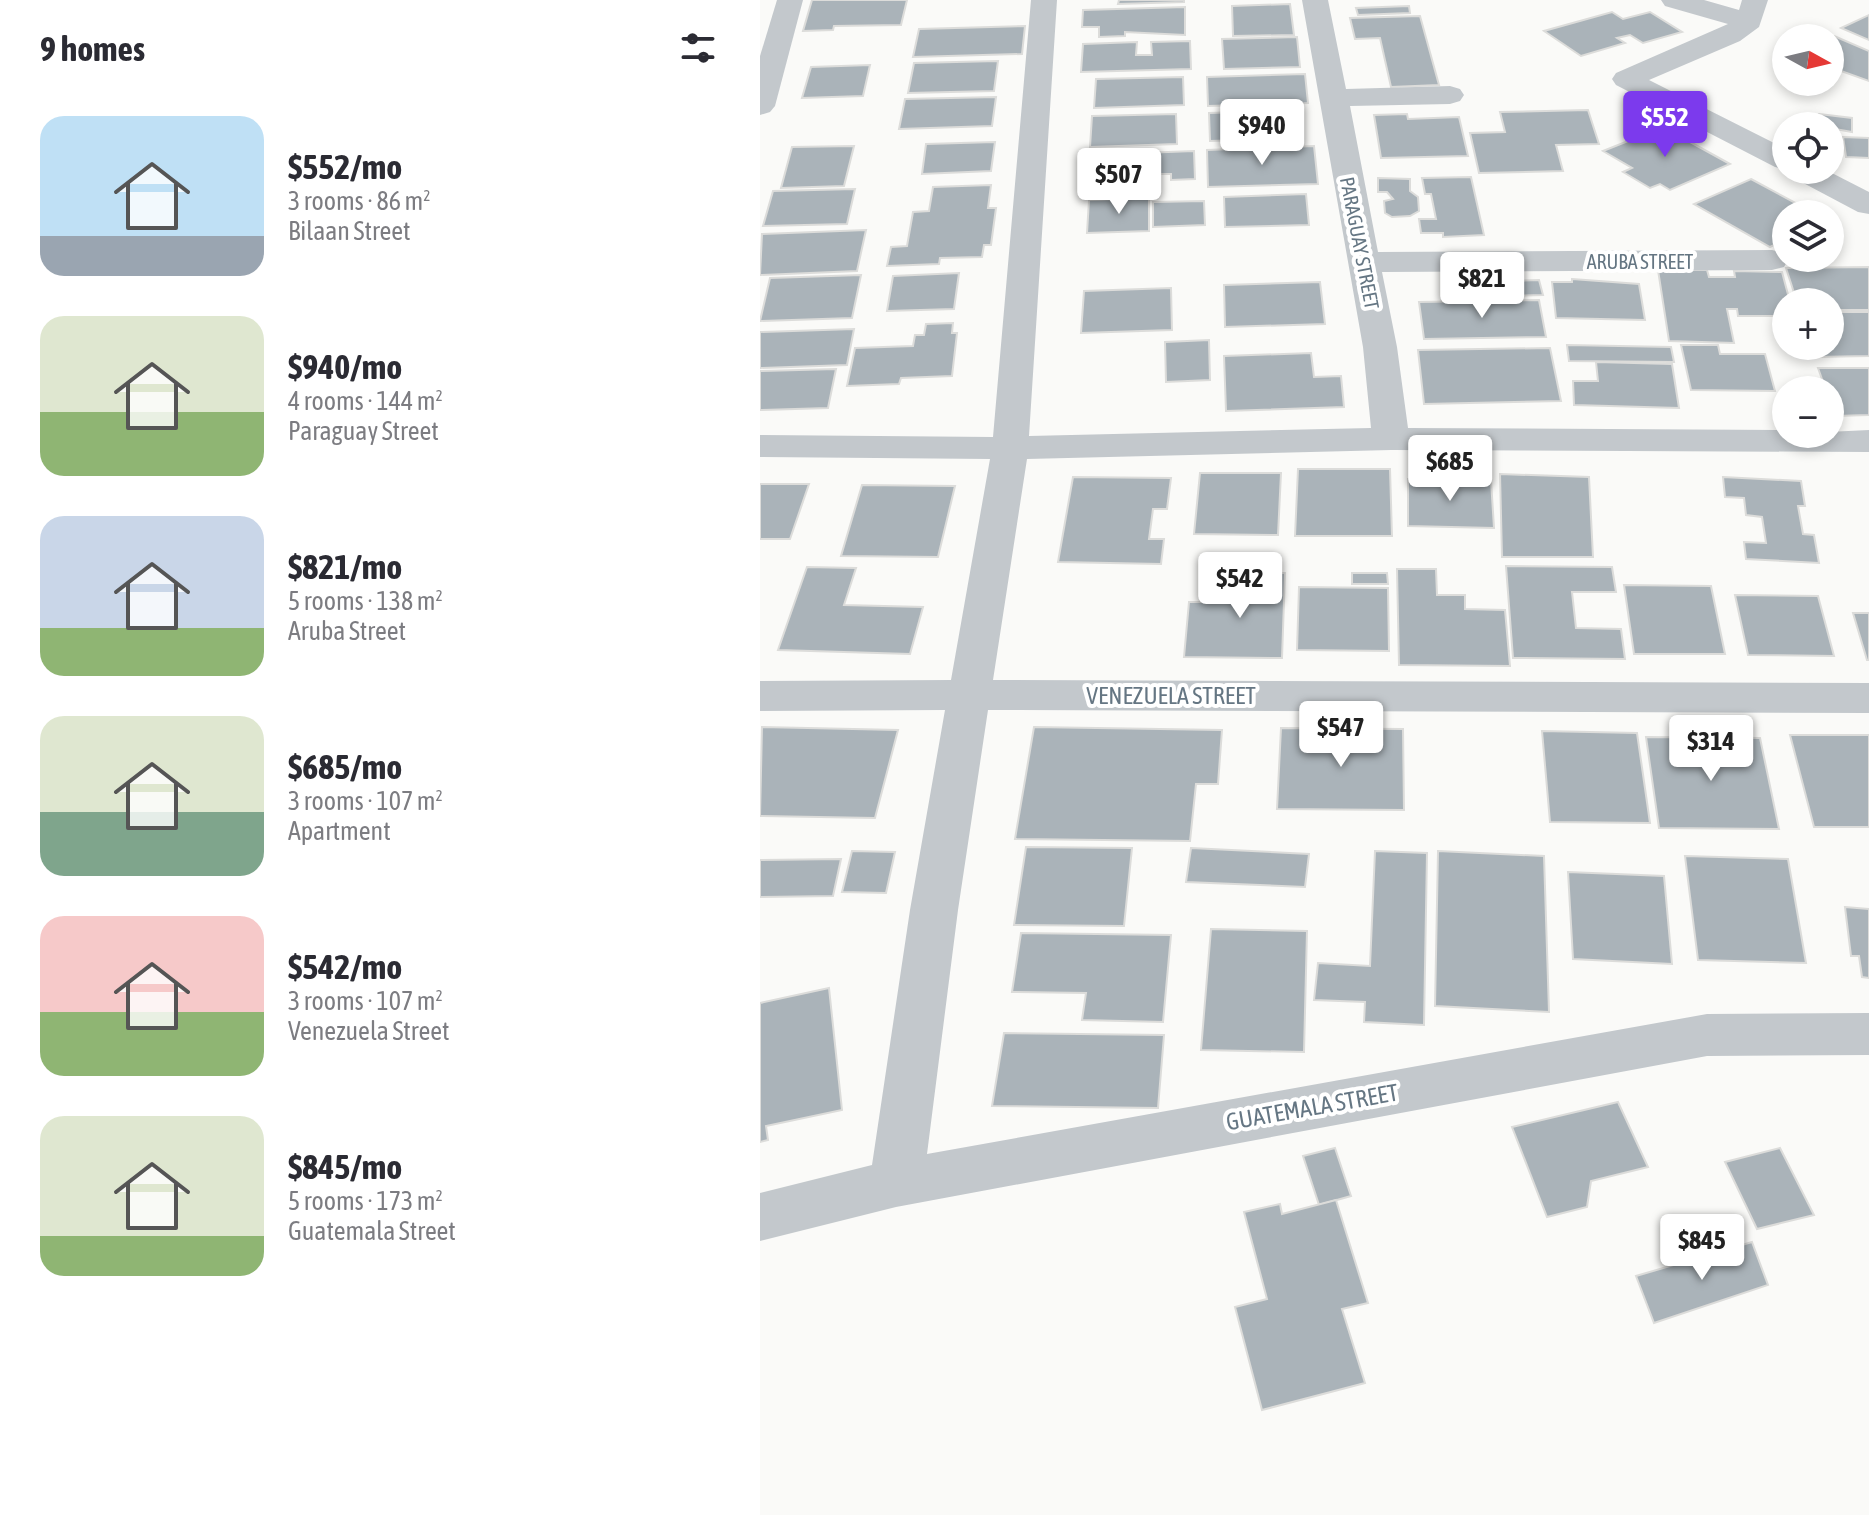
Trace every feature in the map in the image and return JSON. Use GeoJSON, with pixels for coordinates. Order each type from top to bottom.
{"type":"FeatureCollection","features":[{"type":"Feature","properties":{"kind":"street"},"geometry":{"type":"LineString","coordinates":[[760,106],[790,0]]}},
{"type":"Feature","properties":{"kind":"street"},"geometry":{"type":"LineString","coordinates":[[896,1183],[934,910],[1010,448],[1044,0]]}},
{"type":"Feature","properties":{"kind":"street","name":"PARAGUAY STREET"},"geometry":{"type":"LineString","coordinates":[[1315,0],[1380,347],[1391,439]]}},
{"type":"Feature","properties":{"kind":"street"},"geometry":{"type":"LineString","coordinates":[[1674,0],[1752,11]]}},
{"type":"Feature","properties":{"kind":"street"},"geometry":{"type":"LineString","coordinates":[[1752,11],[1707,47],[1627,77],[1629,83],[1772,154]]}},
{"type":"Feature","properties":{"kind":"street"},"geometry":{"type":"LineString","coordinates":[[1333,98],[1450,95]]}},
{"type":"Feature","properties":{"kind":"street"},"geometry":{"type":"LineString","coordinates":[[1829,184],[1869,205]]}},
{"type":"Feature","properties":{"kind":"street","name":"ARUBA STREET"},"geometry":{"type":"LineString","coordinates":[[1364,262],[1772,260]]}},
{"type":"Feature","properties":{"kind":"street"},"geometry":{"type":"LineString","coordinates":[[760,446],[1010,448],[1391,439],[1869,441]]}},
{"type":"Feature","properties":{"kind":"street","name":"VENEZUELA STREET"},"geometry":{"type":"LineString","coordinates":[[760,696],[1869,698]]}},
{"type":"Feature","properties":{"kind":"street","name":"GUATEMALA STREET"},"geometry":{"type":"LineString","coordinates":[[760,1217],[896,1183],[1707,1035],[1869,1034]]}},
{"type":"Feature","properties":{"kind":"building"},"geometry":{"type":"Polygon","coordinates":[[[812,0],[907,0],[901,25],[834,26],[833,30],[803,31],[812,0]]]}},
{"type":"Feature","properties":{"kind":"building"},"geometry":{"type":"Polygon","coordinates":[[[1119,0],[1184,0],[1184,2],[1118,4],[1119,0]]]}},
{"type":"Feature","properties":{"kind":"building"},"geometry":{"type":"Polygon","coordinates":[[[1290,4],[1294,35],[1233,36],[1232,6],[1290,4]]]}},
{"type":"Feature","properties":{"kind":"building"},"geometry":{"type":"Polygon","coordinates":[[[1409,6],[1410,13],[1358,15],[1356,8],[1409,6]]]}},
{"type":"Feature","properties":{"kind":"building"},"geometry":{"type":"Polygon","coordinates":[[[1185,7],[1185,35],[1125,32],[1125,36],[1099,37],[1099,27],[1082,27],[1083,10],[1185,7]]]}},
{"type":"Feature","properties":{"kind":"building"},"geometry":{"type":"Polygon","coordinates":[[[1612,12],[1623,19],[1650,12],[1682,32],[1643,43],[1630,35],[1617,38],[1625,43],[1581,56],[1544,31],[1612,12]]]}},
{"type":"Feature","properties":{"kind":"building"},"geometry":{"type":"Polygon","coordinates":[[[1869,15],[1869,40],[1844,29],[1869,15]]]}},
{"type":"Feature","properties":{"kind":"building"},"geometry":{"type":"Polygon","coordinates":[[[1420,16],[1439,85],[1391,87],[1380,38],[1355,39],[1350,18],[1420,16]]]}},
{"type":"Feature","properties":{"kind":"building"},"geometry":{"type":"Polygon","coordinates":[[[1025,26],[1022,54],[913,57],[919,29],[1025,26]]]}},
{"type":"Feature","properties":{"kind":"building"},"geometry":{"type":"Polygon","coordinates":[[[1297,37],[1300,67],[1224,69],[1222,39],[1297,37]]]}},
{"type":"Feature","properties":{"kind":"building"},"geometry":{"type":"Polygon","coordinates":[[[1844,40],[1869,51],[1869,81],[1844,72],[1844,40]]]}},
{"type":"Feature","properties":{"kind":"building"},"geometry":{"type":"Polygon","coordinates":[[[1190,41],[1191,69],[1081,72],[1083,44],[1137,42],[1136,55],[1152,55],[1151,42],[1190,41]]]}},
{"type":"Feature","properties":{"kind":"building"},"geometry":{"type":"Polygon","coordinates":[[[998,61],[994,91],[908,93],[914,63],[998,61]]]}},
{"type":"Feature","properties":{"kind":"building"},"geometry":{"type":"Polygon","coordinates":[[[870,65],[863,96],[802,98],[811,67],[870,65]]]}},
{"type":"Feature","properties":{"kind":"building"},"geometry":{"type":"Polygon","coordinates":[[[1305,74],[1308,103],[1208,106],[1207,77],[1305,74]]]}},
{"type":"Feature","properties":{"kind":"building"},"geometry":{"type":"Polygon","coordinates":[[[1183,77],[1184,105],[1094,108],[1096,79],[1183,77]]]}},
{"type":"Feature","properties":{"kind":"building"},"geometry":{"type":"Polygon","coordinates":[[[996,97],[992,126],[899,129],[905,99],[996,97]]]}},
{"type":"Feature","properties":{"kind":"building"},"geometry":{"type":"Polygon","coordinates":[[[1300,110],[1303,138],[1210,141],[1209,113],[1300,110]]]}},
{"type":"Feature","properties":{"kind":"building"},"geometry":{"type":"Polygon","coordinates":[[[1588,110],[1599,144],[1556,145],[1563,171],[1479,173],[1470,133],[1505,132],[1500,112],[1588,110]]]}},
{"type":"Feature","properties":{"kind":"building"},"geometry":{"type":"Polygon","coordinates":[[[1176,114],[1177,144],[1090,147],[1092,116],[1176,114]]]}},
{"type":"Feature","properties":{"kind":"building"},"geometry":{"type":"Polygon","coordinates":[[[1407,114],[1408,119],[1459,117],[1468,156],[1381,158],[1374,115],[1407,114]]]}},
{"type":"Feature","properties":{"kind":"building"},"geometry":{"type":"Polygon","coordinates":[[[1844,117],[1852,118],[1852,132],[1844,131],[1844,117]]]}},
{"type":"Feature","properties":{"kind":"building"},"geometry":{"type":"Polygon","coordinates":[[[1663,127],[1730,164],[1670,190],[1660,184],[1650,188],[1623,172],[1632,168],[1603,151],[1663,127]]]}},
{"type":"Feature","properties":{"kind":"building"},"geometry":{"type":"Polygon","coordinates":[[[1844,137],[1869,138],[1869,158],[1846,157],[1844,137]]]}},
{"type":"Feature","properties":{"kind":"building"},"geometry":{"type":"Polygon","coordinates":[[[995,142],[991,171],[922,174],[926,144],[995,142]]]}},
{"type":"Feature","properties":{"kind":"building"},"geometry":{"type":"Polygon","coordinates":[[[854,146],[844,186],[781,188],[792,147],[854,146]]]}},
{"type":"Feature","properties":{"kind":"building"},"geometry":{"type":"Polygon","coordinates":[[[1314,146],[1318,184],[1208,187],[1207,150],[1314,146]]]}},
{"type":"Feature","properties":{"kind":"building"},"geometry":{"type":"Polygon","coordinates":[[[1194,151],[1195,179],[1171,180],[1171,174],[1142,174],[1142,164],[1115,165],[1115,154],[1194,151]]]}},
{"type":"Feature","properties":{"kind":"building"},"geometry":{"type":"Polygon","coordinates":[[[1114,168],[1114,178],[1088,183],[1087,170],[1114,168]]]}},
{"type":"Feature","properties":{"kind":"building"},"geometry":{"type":"Polygon","coordinates":[[[1119,174],[1143,176],[1137,193],[1113,191],[1119,174]]]}},
{"type":"Feature","properties":{"kind":"building"},"geometry":{"type":"Polygon","coordinates":[[[1471,177],[1484,235],[1443,237],[1443,233],[1421,233],[1419,219],[1436,219],[1431,194],[1425,194],[1422,178],[1471,177]]]}},
{"type":"Feature","properties":{"kind":"building"},"geometry":{"type":"Polygon","coordinates":[[[1378,178],[1410,179],[1410,191],[1418,197],[1419,211],[1410,216],[1392,217],[1385,213],[1384,201],[1393,199],[1387,192],[1378,192],[1378,178]]]}},
{"type":"Feature","properties":{"kind":"building"},"geometry":{"type":"Polygon","coordinates":[[[1751,179],[1790,200],[1772,200],[1770,247],[1694,204],[1751,179]]]}},
{"type":"Feature","properties":{"kind":"building"},"geometry":{"type":"Polygon","coordinates":[[[991,185],[988,208],[996,208],[991,245],[984,245],[982,257],[940,258],[939,264],[887,266],[891,247],[907,246],[913,212],[929,211],[933,187],[991,185]]]}},
{"type":"Feature","properties":{"kind":"building"},"geometry":{"type":"Polygon","coordinates":[[[855,189],[847,224],[763,226],[773,191],[855,189]]]}},
{"type":"Feature","properties":{"kind":"building"},"geometry":{"type":"Polygon","coordinates":[[[1306,194],[1309,225],[1225,227],[1224,197],[1306,194]]]}},
{"type":"Feature","properties":{"kind":"building"},"geometry":{"type":"Polygon","coordinates":[[[1149,198],[1149,231],[1087,233],[1089,200],[1149,198]]]}},
{"type":"Feature","properties":{"kind":"building"},"geometry":{"type":"Polygon","coordinates":[[[1204,201],[1205,225],[1153,227],[1153,202],[1204,201]]]}},
{"type":"Feature","properties":{"kind":"building"},"geometry":{"type":"Polygon","coordinates":[[[866,230],[857,271],[760,275],[762,234],[866,230]]]}},
{"type":"Feature","properties":{"kind":"building"},"geometry":{"type":"Polygon","coordinates":[[[1844,267],[1869,267],[1869,310],[1844,310],[1844,288],[1792,288],[1787,272],[1844,272],[1844,267]]]}},
{"type":"Feature","properties":{"kind":"building"},"geometry":{"type":"Polygon","coordinates":[[[1658,270],[1707,270],[1709,277],[1735,277],[1734,271],[1782,272],[1786,288],[1772,288],[1772,316],[1738,316],[1737,309],[1727,309],[1734,343],[1669,341],[1658,270]]]}},
{"type":"Feature","properties":{"kind":"building"},"geometry":{"type":"Polygon","coordinates":[[[959,273],[954,309],[887,311],[893,276],[959,273]]]}},
{"type":"Feature","properties":{"kind":"building"},"geometry":{"type":"Polygon","coordinates":[[[861,275],[852,318],[760,321],[770,278],[861,275]]]}},
{"type":"Feature","properties":{"kind":"building"},"geometry":{"type":"Polygon","coordinates":[[[1572,279],[1639,284],[1645,320],[1556,318],[1552,282],[1572,282],[1572,279]]]}},
{"type":"Feature","properties":{"kind":"building"},"geometry":{"type":"Polygon","coordinates":[[[1539,280],[1543,295],[1508,296],[1505,281],[1539,280]]]}},
{"type":"Feature","properties":{"kind":"building"},"geometry":{"type":"Polygon","coordinates":[[[1320,282],[1325,324],[1225,327],[1224,285],[1320,282]]]}},
{"type":"Feature","properties":{"kind":"building"},"geometry":{"type":"Polygon","coordinates":[[[1171,288],[1172,330],[1081,333],[1084,291],[1171,288]]]}},
{"type":"Feature","properties":{"kind":"building"},"geometry":{"type":"Polygon","coordinates":[[[1539,300],[1546,337],[1424,339],[1419,302],[1539,300]]]}},
{"type":"Feature","properties":{"kind":"building"},"geometry":{"type":"Polygon","coordinates":[[[1844,312],[1869,312],[1869,356],[1844,356],[1844,312]]]}},
{"type":"Feature","properties":{"kind":"building"},"geometry":{"type":"Polygon","coordinates":[[[953,323],[952,333],[957,333],[952,376],[901,378],[899,384],[847,386],[855,348],[913,346],[915,335],[924,335],[926,324],[953,323]]]}},
{"type":"Feature","properties":{"kind":"building"},"geometry":{"type":"Polygon","coordinates":[[[854,329],[847,365],[760,368],[760,332],[854,329]]]}},
{"type":"Feature","properties":{"kind":"building"},"geometry":{"type":"Polygon","coordinates":[[[1209,340],[1210,380],[1166,382],[1165,342],[1209,340]]]}},
{"type":"Feature","properties":{"kind":"building"},"geometry":{"type":"Polygon","coordinates":[[[1567,345],[1671,347],[1674,362],[1569,361],[1567,345]]]}},
{"type":"Feature","properties":{"kind":"building"},"geometry":{"type":"Polygon","coordinates":[[[1681,345],[1718,345],[1720,354],[1765,354],[1772,391],[1691,390],[1681,345]]]}},
{"type":"Feature","properties":{"kind":"building"},"geometry":{"type":"Polygon","coordinates":[[[1550,348],[1561,401],[1424,404],[1418,350],[1550,348]]]}},
{"type":"Feature","properties":{"kind":"building"},"geometry":{"type":"Polygon","coordinates":[[[1311,353],[1314,377],[1341,376],[1344,407],[1226,411],[1224,356],[1311,353]]]}},
{"type":"Feature","properties":{"kind":"building"},"geometry":{"type":"Polygon","coordinates":[[[1596,362],[1672,364],[1679,408],[1574,405],[1573,381],[1598,381],[1596,362]]]}},
{"type":"Feature","properties":{"kind":"building"},"geometry":{"type":"Polygon","coordinates":[[[1818,368],[1869,368],[1869,415],[1844,416],[1844,376],[1821,376],[1818,368]]]}},
{"type":"Feature","properties":{"kind":"building"},"geometry":{"type":"Polygon","coordinates":[[[836,369],[828,408],[760,410],[760,371],[836,369]]]}},
{"type":"Feature","properties":{"kind":"building"},"geometry":{"type":"Polygon","coordinates":[[[1298,469],[1390,469],[1392,536],[1295,536],[1298,469]]]}},
{"type":"Feature","properties":{"kind":"building"},"geometry":{"type":"Polygon","coordinates":[[[1200,473],[1281,473],[1278,535],[1194,534],[1200,473]]]}},
{"type":"Feature","properties":{"kind":"building"},"geometry":{"type":"Polygon","coordinates":[[[1500,474],[1589,477],[1593,557],[1502,557],[1500,474]]]}},
{"type":"Feature","properties":{"kind":"building"},"geometry":{"type":"Polygon","coordinates":[[[1073,477],[1171,478],[1167,509],[1153,509],[1149,539],[1164,539],[1161,564],[1058,562],[1073,477]]]}},
{"type":"Feature","properties":{"kind":"building"},"geometry":{"type":"Polygon","coordinates":[[[1723,477],[1801,481],[1805,506],[1798,506],[1803,534],[1814,535],[1819,563],[1746,559],[1744,542],[1766,543],[1762,517],[1746,515],[1744,498],[1725,497],[1723,477]]]}},
{"type":"Feature","properties":{"kind":"building"},"geometry":{"type":"Polygon","coordinates":[[[1408,479],[1491,480],[1494,528],[1408,526],[1408,479]]]}},
{"type":"Feature","properties":{"kind":"building"},"geometry":{"type":"Polygon","coordinates":[[[760,484],[809,484],[790,539],[760,539],[760,484]]]}},
{"type":"Feature","properties":{"kind":"building"},"geometry":{"type":"Polygon","coordinates":[[[862,485],[955,486],[938,557],[841,556],[862,485]]]}},
{"type":"Feature","properties":{"kind":"building"},"geometry":{"type":"Polygon","coordinates":[[[1506,566],[1612,567],[1616,592],[1572,592],[1576,628],[1621,629],[1625,659],[1513,658],[1506,566]]]}},
{"type":"Feature","properties":{"kind":"building"},"geometry":{"type":"Polygon","coordinates":[[[807,567],[856,568],[844,605],[923,607],[910,654],[778,650],[807,567]]]}},
{"type":"Feature","properties":{"kind":"building"},"geometry":{"type":"Polygon","coordinates":[[[1397,569],[1436,569],[1437,595],[1465,595],[1465,609],[1505,610],[1510,666],[1399,665],[1397,569]]]}},
{"type":"Feature","properties":{"kind":"building"},"geometry":{"type":"Polygon","coordinates":[[[1230,573],[1285,573],[1282,658],[1184,657],[1189,602],[1228,602],[1230,573]]]}},
{"type":"Feature","properties":{"kind":"building"},"geometry":{"type":"Polygon","coordinates":[[[1352,573],[1387,573],[1388,584],[1352,584],[1352,573]]]}},
{"type":"Feature","properties":{"kind":"building"},"geometry":{"type":"Polygon","coordinates":[[[1624,585],[1711,586],[1725,654],[1634,654],[1624,585]]]}},
{"type":"Feature","properties":{"kind":"building"},"geometry":{"type":"Polygon","coordinates":[[[1299,587],[1388,588],[1389,651],[1297,650],[1299,587]]]}},
{"type":"Feature","properties":{"kind":"building"},"geometry":{"type":"Polygon","coordinates":[[[1735,595],[1818,596],[1834,656],[1748,655],[1735,595]]]}},
{"type":"Feature","properties":{"kind":"building"},"geometry":{"type":"Polygon","coordinates":[[[1853,613],[1869,613],[1869,660],[1867,660],[1853,613]]]}},
{"type":"Feature","properties":{"kind":"building"},"geometry":{"type":"Polygon","coordinates":[[[762,727],[898,730],[875,818],[760,816],[762,727]]]}},
{"type":"Feature","properties":{"kind":"building"},"geometry":{"type":"Polygon","coordinates":[[[1034,727],[1222,730],[1218,784],[1196,784],[1190,841],[1015,839],[1034,727]]]}},
{"type":"Feature","properties":{"kind":"building"},"geometry":{"type":"Polygon","coordinates":[[[1281,728],[1403,729],[1404,810],[1277,809],[1281,728]]]}},
{"type":"Feature","properties":{"kind":"building"},"geometry":{"type":"Polygon","coordinates":[[[1542,731],[1637,733],[1650,823],[1550,822],[1542,731]]]}},
{"type":"Feature","properties":{"kind":"building"},"geometry":{"type":"Polygon","coordinates":[[[1790,735],[1869,735],[1869,827],[1814,827],[1790,735]]]}},
{"type":"Feature","properties":{"kind":"building"},"geometry":{"type":"Polygon","coordinates":[[[1646,737],[1760,738],[1779,829],[1659,828],[1646,737]]]}},
{"type":"Feature","properties":{"kind":"building"},"geometry":{"type":"Polygon","coordinates":[[[1026,847],[1132,848],[1124,926],[1014,925],[1026,847]]]}},
{"type":"Feature","properties":{"kind":"building"},"geometry":{"type":"Polygon","coordinates":[[[1191,848],[1309,854],[1305,887],[1186,882],[1191,848]]]}},
{"type":"Feature","properties":{"kind":"building"},"geometry":{"type":"Polygon","coordinates":[[[852,851],[895,852],[886,893],[842,892],[852,851]]]}},
{"type":"Feature","properties":{"kind":"building"},"geometry":{"type":"Polygon","coordinates":[[[1375,851],[1427,853],[1424,1025],[1364,1022],[1365,1002],[1314,1000],[1318,963],[1370,966],[1375,851]]]}},
{"type":"Feature","properties":{"kind":"building"},"geometry":{"type":"Polygon","coordinates":[[[1438,851],[1544,856],[1549,1012],[1435,1006],[1438,851]]]}},
{"type":"Feature","properties":{"kind":"building"},"geometry":{"type":"Polygon","coordinates":[[[1685,856],[1788,859],[1806,963],[1698,960],[1685,856]]]}},
{"type":"Feature","properties":{"kind":"building"},"geometry":{"type":"Polygon","coordinates":[[[841,859],[833,896],[760,897],[760,860],[841,859]]]}},
{"type":"Feature","properties":{"kind":"building"},"geometry":{"type":"Polygon","coordinates":[[[1568,872],[1664,876],[1672,964],[1573,959],[1568,872]]]}},
{"type":"Feature","properties":{"kind":"building"},"geometry":{"type":"Polygon","coordinates":[[[1845,907],[1869,909],[1869,978],[1862,977],[1859,956],[1851,956],[1845,907]]]}},
{"type":"Feature","properties":{"kind":"building"},"geometry":{"type":"Polygon","coordinates":[[[1211,929],[1307,931],[1304,1052],[1201,1050],[1211,929]]]}},
{"type":"Feature","properties":{"kind":"building"},"geometry":{"type":"Polygon","coordinates":[[[1021,933],[1171,935],[1163,1022],[1082,1020],[1086,993],[1012,992],[1021,933]]]}},
{"type":"Feature","properties":{"kind":"building"},"geometry":{"type":"Polygon","coordinates":[[[829,988],[842,1110],[766,1126],[768,1140],[760,1142],[760,1003],[829,988]]]}},
{"type":"Feature","properties":{"kind":"building"},"geometry":{"type":"Polygon","coordinates":[[[1004,1033],[1164,1035],[1158,1108],[992,1106],[1004,1033]]]}},
{"type":"Feature","properties":{"kind":"building"},"geometry":{"type":"Polygon","coordinates":[[[1618,1102],[1648,1167],[1591,1181],[1587,1207],[1547,1217],[1512,1127],[1618,1102]]]}},
{"type":"Feature","properties":{"kind":"building"},"geometry":{"type":"Polygon","coordinates":[[[1335,1148],[1351,1196],[1319,1205],[1303,1156],[1335,1148]]]}},
{"type":"Feature","properties":{"kind":"building"},"geometry":{"type":"Polygon","coordinates":[[[1780,1148],[1814,1215],[1757,1229],[1725,1162],[1780,1148]]]}},
{"type":"Feature","properties":{"kind":"building"},"geometry":{"type":"Polygon","coordinates":[[[1336,1200],[1368,1303],[1342,1309],[1365,1383],[1262,1410],[1235,1307],[1267,1299],[1244,1212],[1280,1204],[1282,1214],[1336,1200]]]}},
{"type":"Feature","properties":{"kind":"building"},"geometry":{"type":"Polygon","coordinates":[[[1752,1242],[1768,1285],[1654,1323],[1636,1276],[1752,1242]]]}}]}
